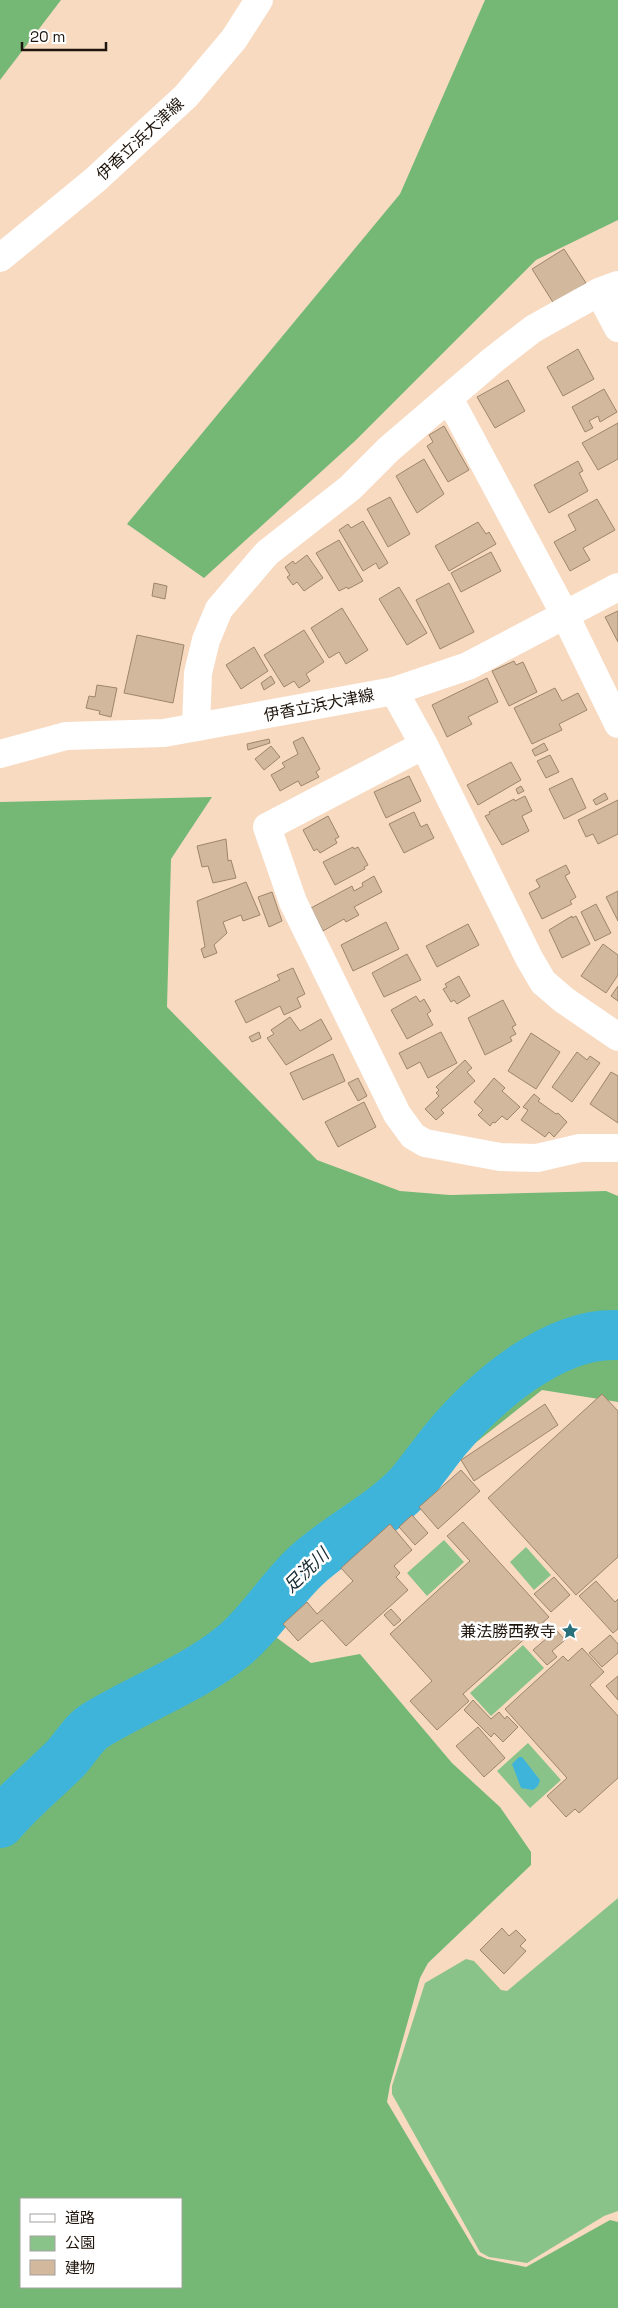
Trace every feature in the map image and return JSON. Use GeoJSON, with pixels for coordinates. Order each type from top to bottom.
{"type":"FeatureCollection","features":[{"type":"Feature","properties":{"kind":"street","name":"伊香立浜大津線"},"geometry":{"type":"LineString","coordinates":[[0,258],[95,180],[186,96],[234,39],[258,0]]}},
{"type":"Feature","properties":{"kind":"street"},"geometry":{"type":"LineString","coordinates":[[196,727],[198,673],[206,640],[219,609],[267,552],[350,488],[389,449],[493,360],[533,329],[609,288],[618,328]]}},
{"type":"Feature","properties":{"kind":"street"},"geometry":{"type":"LineString","coordinates":[[449,398],[564,613],[618,724]]}},
{"type":"Feature","properties":{"kind":"street","name":"伊香立浜大津線"},"geometry":{"type":"LineString","coordinates":[[0,754],[66,736],[164,733],[394,691],[468,666],[564,613],[618,587]]}},
{"type":"Feature","properties":{"kind":"street"},"geometry":{"type":"LineString","coordinates":[[394,691],[424,745],[528,958],[543,982],[577,1010],[618,1037]]}},
{"type":"Feature","properties":{"kind":"street"},"geometry":{"type":"LineString","coordinates":[[424,745],[267,827],[293,902],[397,1114],[413,1136],[426,1143],[500,1157],[537,1158],[580,1148],[618,1148]]}},
{"type":"Feature","properties":{"kind":"green space"},"geometry":{"type":"Polygon","coordinates":[[[0,0],[61,0],[0,80],[0,0]]]}},
{"type":"Feature","properties":{"kind":"green space"},"geometry":{"type":"Polygon","coordinates":[[[485,0],[618,0],[618,220],[536,260],[355,441],[204,578],[127,524],[400,194],[485,0]]]}},
{"type":"Feature","properties":{"kind":"green space"},"geometry":{"type":"Polygon","coordinates":[[[212,797],[171,859],[167,1007],[317,1160],[400,1191],[450,1195],[606,1191],[618,1196],[618,1402],[542,1390],[421,1486],[265,1629],[311,1663],[360,1654],[452,1763],[500,1807],[531,1852],[531,1865],[428,1963],[420,1978],[387,2102],[478,2255],[487,2259],[526,2267],[610,2220],[618,2222],[618,2308],[0,2308],[0,802],[212,797]]]}},
{"type":"Feature","properties":{"kind":"green space"},"geometry":{"type":"Polygon","coordinates":[[[444,1540],[464,1562],[427,1596],[407,1573],[444,1540]]]}},
{"type":"Feature","properties":{"kind":"green space"},"geometry":{"type":"Polygon","coordinates":[[[526,1547],[551,1575],[534,1590],[510,1562],[526,1547]]]}},
{"type":"Feature","properties":{"kind":"green space"},"geometry":{"type":"Polygon","coordinates":[[[523,1645],[544,1668],[491,1716],[470,1693],[523,1645]]]}},
{"type":"Feature","properties":{"kind":"green space"},"geometry":{"type":"Polygon","coordinates":[[[528,1743],[561,1780],[530,1808],[497,1771],[528,1743]]]}},
{"type":"Feature","properties":{"kind":"green space"},"geometry":{"type":"Polygon","coordinates":[[[618,1898],[618,2211],[604,2216],[527,2263],[489,2257],[480,2252],[392,2094],[392,2086],[425,1983],[466,1959],[474,1961],[501,1990],[507,1991],[618,1898]]]}},
{"type":"Feature","properties":{"kind":"water"},"geometry":{"type":"Polygon","coordinates":[[[519,1757],[522,1757],[540,1780],[538,1786],[533,1790],[521,1788],[512,1764],[519,1757]]]}},
{"type":"Feature","properties":{"kind":"building"},"geometry":{"type":"Polygon","coordinates":[[[564,249],[586,283],[554,304],[532,269],[564,249]]]}},
{"type":"Feature","properties":{"kind":"building"},"geometry":{"type":"Polygon","coordinates":[[[578,349],[594,379],[563,396],[547,367],[578,349]]]}},
{"type":"Feature","properties":{"kind":"building"},"geometry":{"type":"Polygon","coordinates":[[[508,380],[525,411],[495,428],[477,397],[508,380]]]}},
{"type":"Feature","properties":{"kind":"building"},"geometry":{"type":"Polygon","coordinates":[[[604,389],[617,412],[600,422],[598,416],[589,421],[593,428],[585,432],[572,407],[604,389]]]}},
{"type":"Feature","properties":{"kind":"building"},"geometry":{"type":"Polygon","coordinates":[[[618,423],[618,459],[598,470],[582,443],[618,423]]]}},
{"type":"Feature","properties":{"kind":"building"},"geometry":{"type":"Polygon","coordinates":[[[444,426],[469,470],[448,482],[427,446],[433,442],[429,435],[444,426]]]}},
{"type":"Feature","properties":{"kind":"building"},"geometry":{"type":"Polygon","coordinates":[[[424,459],[444,494],[417,513],[396,476],[424,459]]]}},
{"type":"Feature","properties":{"kind":"building"},"geometry":{"type":"Polygon","coordinates":[[[578,461],[583,471],[579,473],[588,491],[549,513],[534,485],[578,461]]]}},
{"type":"Feature","properties":{"kind":"building"},"geometry":{"type":"Polygon","coordinates":[[[390,497],[410,534],[388,547],[367,509],[390,497]]]}},
{"type":"Feature","properties":{"kind":"building"},"geometry":{"type":"Polygon","coordinates":[[[597,499],[615,530],[583,548],[590,560],[570,571],[554,542],[576,530],[568,515],[597,499]]]}},
{"type":"Feature","properties":{"kind":"building"},"geometry":{"type":"Polygon","coordinates":[[[363,521],[388,563],[379,569],[376,563],[363,571],[339,530],[348,524],[351,528],[363,521]]]}},
{"type":"Feature","properties":{"kind":"building"},"geometry":{"type":"Polygon","coordinates":[[[478,522],[486,534],[489,532],[496,544],[449,571],[435,546],[478,522]]]}},
{"type":"Feature","properties":{"kind":"building"},"geometry":{"type":"Polygon","coordinates":[[[339,540],[363,581],[348,589],[347,587],[339,591],[316,553],[339,540]]]}},
{"type":"Feature","properties":{"kind":"building"},"geometry":{"type":"Polygon","coordinates":[[[491,552],[501,571],[461,592],[451,573],[491,552]]]}},
{"type":"Feature","properties":{"kind":"building"},"geometry":{"type":"Polygon","coordinates":[[[307,555],[323,578],[304,591],[297,582],[293,585],[287,577],[290,575],[285,567],[293,561],[295,564],[307,555]]]}},
{"type":"Feature","properties":{"kind":"building"},"geometry":{"type":"Polygon","coordinates":[[[154,583],[167,586],[165,599],[152,596],[154,583]]]}},
{"type":"Feature","properties":{"kind":"building"},"geometry":{"type":"Polygon","coordinates":[[[449,583],[474,632],[440,649],[416,600],[449,583]]]}},
{"type":"Feature","properties":{"kind":"building"},"geometry":{"type":"Polygon","coordinates":[[[399,587],[427,633],[407,645],[379,599],[399,587]]]}},
{"type":"Feature","properties":{"kind":"building"},"geometry":{"type":"Polygon","coordinates":[[[342,608],[368,650],[346,664],[339,652],[329,658],[311,628],[342,608]]]}},
{"type":"Feature","properties":{"kind":"building"},"geometry":{"type":"Polygon","coordinates":[[[618,611],[618,642],[605,617],[618,611]]]}},
{"type":"Feature","properties":{"kind":"building"},"geometry":{"type":"Polygon","coordinates":[[[304,630],[324,662],[306,674],[310,681],[299,688],[294,681],[284,687],[264,655],[304,630]]]}},
{"type":"Feature","properties":{"kind":"building"},"geometry":{"type":"Polygon","coordinates":[[[137,635],[184,645],[173,703],[124,693],[137,635]]]}},
{"type":"Feature","properties":{"kind":"building"},"geometry":{"type":"Polygon","coordinates":[[[254,647],[268,671],[241,689],[226,665],[254,647]]]}},
{"type":"Feature","properties":{"kind":"building"},"geometry":{"type":"Polygon","coordinates":[[[514,661],[516,665],[523,662],[537,692],[509,706],[492,671],[514,661]]]}},
{"type":"Feature","properties":{"kind":"building"},"geometry":{"type":"Polygon","coordinates":[[[271,676],[275,683],[264,690],[261,683],[271,676]]]}},
{"type":"Feature","properties":{"kind":"building"},"geometry":{"type":"Polygon","coordinates":[[[487,678],[498,702],[468,717],[472,724],[447,737],[432,705],[487,678]]]}},
{"type":"Feature","properties":{"kind":"building"},"geometry":{"type":"Polygon","coordinates":[[[97,685],[117,688],[111,717],[99,714],[100,711],[86,708],[89,696],[95,697],[97,685]]]}},
{"type":"Feature","properties":{"kind":"building"},"geometry":{"type":"Polygon","coordinates":[[[555,688],[562,701],[578,693],[587,710],[559,724],[562,730],[532,744],[514,708],[555,688]]]}},
{"type":"Feature","properties":{"kind":"building"},"geometry":{"type":"Polygon","coordinates":[[[303,737],[320,769],[316,772],[319,777],[301,786],[298,781],[280,791],[271,775],[285,767],[282,763],[298,754],[293,742],[303,737]]]}},
{"type":"Feature","properties":{"kind":"building"},"geometry":{"type":"Polygon","coordinates":[[[269,739],[270,743],[248,750],[247,744],[269,739]]]}},
{"type":"Feature","properties":{"kind":"building"},"geometry":{"type":"Polygon","coordinates":[[[544,743],[548,750],[535,756],[532,750],[544,743]]]}},
{"type":"Feature","properties":{"kind":"building"},"geometry":{"type":"Polygon","coordinates":[[[271,746],[280,757],[264,770],[255,759],[271,746]]]}},
{"type":"Feature","properties":{"kind":"building"},"geometry":{"type":"Polygon","coordinates":[[[550,755],[559,772],[546,778],[537,761],[550,755]]]}},
{"type":"Feature","properties":{"kind":"building"},"geometry":{"type":"Polygon","coordinates":[[[511,762],[521,780],[478,805],[467,785],[511,762]]]}},
{"type":"Feature","properties":{"kind":"building"},"geometry":{"type":"Polygon","coordinates":[[[409,776],[421,801],[386,818],[374,792],[409,776]]]}},
{"type":"Feature","properties":{"kind":"building"},"geometry":{"type":"Polygon","coordinates":[[[572,778],[586,808],[564,819],[549,789],[572,778]]]}},
{"type":"Feature","properties":{"kind":"building"},"geometry":{"type":"Polygon","coordinates":[[[521,786],[524,791],[518,794],[516,789],[521,786]]]}},
{"type":"Feature","properties":{"kind":"building"},"geometry":{"type":"Polygon","coordinates":[[[605,793],[608,799],[596,805],[593,800],[605,793]]]}},
{"type":"Feature","properties":{"kind":"building"},"geometry":{"type":"Polygon","coordinates":[[[525,796],[532,811],[522,816],[529,831],[502,845],[485,816],[514,799],[515,801],[525,796]]]}},
{"type":"Feature","properties":{"kind":"building"},"geometry":{"type":"Polygon","coordinates":[[[618,800],[618,834],[598,844],[593,834],[586,837],[578,820],[618,800]]]}},
{"type":"Feature","properties":{"kind":"building"},"geometry":{"type":"Polygon","coordinates":[[[414,812],[421,827],[427,824],[434,838],[404,853],[389,824],[414,812]]]}},
{"type":"Feature","properties":{"kind":"building"},"geometry":{"type":"Polygon","coordinates":[[[328,816],[339,837],[335,839],[337,843],[320,853],[317,849],[314,851],[303,830],[328,816]]]}},
{"type":"Feature","properties":{"kind":"building"},"geometry":{"type":"Polygon","coordinates":[[[226,839],[228,861],[231,860],[236,878],[213,883],[208,866],[202,867],[197,846],[226,839]]]}},
{"type":"Feature","properties":{"kind":"building"},"geometry":{"type":"Polygon","coordinates":[[[353,847],[354,849],[358,847],[368,865],[364,867],[365,869],[335,885],[323,862],[353,847]]]}},
{"type":"Feature","properties":{"kind":"building"},"geometry":{"type":"Polygon","coordinates":[[[566,865],[570,873],[565,876],[576,897],[570,901],[572,904],[542,919],[529,893],[540,887],[536,880],[566,865]]]}},
{"type":"Feature","properties":{"kind":"building"},"geometry":{"type":"Polygon","coordinates":[[[374,876],[382,892],[354,907],[359,915],[346,922],[344,919],[323,931],[311,908],[352,886],[354,891],[363,886],[362,883],[374,876]]]}},
{"type":"Feature","properties":{"kind":"building"},"geometry":{"type":"Polygon","coordinates":[[[246,882],[260,915],[243,921],[241,915],[223,922],[227,933],[214,945],[217,953],[204,958],[201,949],[205,947],[197,901],[246,882]]]}},
{"type":"Feature","properties":{"kind":"building"},"geometry":{"type":"Polygon","coordinates":[[[618,891],[618,921],[606,897],[618,891]]]}},
{"type":"Feature","properties":{"kind":"building"},"geometry":{"type":"Polygon","coordinates":[[[272,892],[282,921],[269,927],[258,897],[272,892]]]}},
{"type":"Feature","properties":{"kind":"building"},"geometry":{"type":"Polygon","coordinates":[[[596,904],[611,933],[595,941],[581,912],[596,904]]]}},
{"type":"Feature","properties":{"kind":"building"},"geometry":{"type":"Polygon","coordinates":[[[572,916],[572,918],[576,916],[590,944],[562,958],[549,930],[572,916]]]}},
{"type":"Feature","properties":{"kind":"building"},"geometry":{"type":"Polygon","coordinates":[[[386,922],[399,949],[353,971],[341,945],[386,922]]]}},
{"type":"Feature","properties":{"kind":"building"},"geometry":{"type":"Polygon","coordinates":[[[468,924],[479,945],[437,967],[426,946],[468,924]]]}},
{"type":"Feature","properties":{"kind":"building"},"geometry":{"type":"Polygon","coordinates":[[[603,944],[618,955],[618,975],[606,993],[581,976],[603,944]]]}},
{"type":"Feature","properties":{"kind":"building"},"geometry":{"type":"Polygon","coordinates":[[[407,954],[421,980],[384,997],[372,973],[407,954]]]}},
{"type":"Feature","properties":{"kind":"building"},"geometry":{"type":"Polygon","coordinates":[[[293,968],[305,994],[297,998],[301,1007],[284,1015],[280,1006],[246,1023],[235,1001],[280,980],[277,975],[293,968]]]}},
{"type":"Feature","properties":{"kind":"building"},"geometry":{"type":"Polygon","coordinates":[[[459,976],[470,996],[457,1004],[454,1000],[451,1002],[443,989],[447,987],[445,984],[459,976]]]}},
{"type":"Feature","properties":{"kind":"building"},"geometry":{"type":"Polygon","coordinates":[[[618,986],[618,1001],[611,996],[618,986]]]}},
{"type":"Feature","properties":{"kind":"building"},"geometry":{"type":"Polygon","coordinates":[[[416,996],[420,1002],[424,999],[431,1011],[427,1014],[433,1025],[407,1039],[391,1010],[416,996]]]}},
{"type":"Feature","properties":{"kind":"building"},"geometry":{"type":"Polygon","coordinates":[[[503,1000],[516,1025],[512,1027],[516,1034],[510,1037],[512,1041],[485,1055],[468,1018],[503,1000]]]}},
{"type":"Feature","properties":{"kind":"building"},"geometry":{"type":"Polygon","coordinates":[[[290,1017],[300,1031],[321,1019],[332,1039],[286,1065],[267,1038],[274,1034],[271,1030],[290,1017]]]}},
{"type":"Feature","properties":{"kind":"building"},"geometry":{"type":"Polygon","coordinates":[[[259,1032],[261,1038],[252,1042],[249,1037],[259,1032]]]}},
{"type":"Feature","properties":{"kind":"building"},"geometry":{"type":"Polygon","coordinates":[[[441,1032],[457,1063],[428,1078],[420,1062],[407,1069],[399,1053],[441,1032]]]}},
{"type":"Feature","properties":{"kind":"building"},"geometry":{"type":"Polygon","coordinates":[[[531,1033],[560,1052],[536,1089],[508,1071],[531,1033]]]}},
{"type":"Feature","properties":{"kind":"building"},"geometry":{"type":"Polygon","coordinates":[[[577,1052],[587,1060],[590,1056],[600,1063],[572,1102],[552,1087],[577,1052]]]}},
{"type":"Feature","properties":{"kind":"building"},"geometry":{"type":"Polygon","coordinates":[[[333,1054],[345,1081],[303,1100],[290,1073],[333,1054]]]}},
{"type":"Feature","properties":{"kind":"building"},"geometry":{"type":"Polygon","coordinates":[[[465,1060],[472,1068],[467,1072],[475,1081],[441,1110],[444,1113],[436,1120],[425,1109],[439,1096],[436,1093],[439,1090],[436,1087],[465,1060]]]}},
{"type":"Feature","properties":{"kind":"building"},"geometry":{"type":"Polygon","coordinates":[[[611,1072],[618,1076],[618,1123],[590,1104],[611,1072]]]}},
{"type":"Feature","properties":{"kind":"building"},"geometry":{"type":"Polygon","coordinates":[[[358,1078],[367,1096],[358,1101],[348,1083],[358,1078]]]}},
{"type":"Feature","properties":{"kind":"building"},"geometry":{"type":"Polygon","coordinates":[[[494,1078],[505,1088],[502,1091],[520,1107],[507,1120],[502,1116],[490,1126],[478,1115],[483,1110],[474,1102],[494,1078]]]}},
{"type":"Feature","properties":{"kind":"building"},"geometry":{"type":"Polygon","coordinates":[[[534,1094],[540,1099],[538,1101],[556,1114],[558,1113],[567,1122],[554,1137],[549,1132],[545,1137],[521,1120],[528,1110],[523,1107],[534,1094]]]}},
{"type":"Feature","properties":{"kind":"building"},"geometry":{"type":"Polygon","coordinates":[[[364,1102],[376,1127],[338,1147],[325,1122],[364,1102]]]}},
{"type":"Feature","properties":{"kind":"building"},"geometry":{"type":"Polygon","coordinates":[[[602,1394],[618,1411],[618,1557],[576,1595],[488,1498],[602,1394]]]}},
{"type":"Feature","properties":{"kind":"building"},"geometry":{"type":"Polygon","coordinates":[[[545,1404],[558,1425],[474,1481],[461,1460],[545,1404]]]}},
{"type":"Feature","properties":{"kind":"building"},"geometry":{"type":"Polygon","coordinates":[[[461,1470],[480,1491],[438,1529],[419,1507],[461,1470]]]}},
{"type":"Feature","properties":{"kind":"building"},"geometry":{"type":"Polygon","coordinates":[[[412,1515],[428,1533],[415,1545],[399,1527],[412,1515]]]}},
{"type":"Feature","properties":{"kind":"building"},"geometry":{"type":"Polygon","coordinates":[[[463,1522],[549,1617],[463,1694],[469,1701],[437,1730],[410,1701],[432,1681],[390,1634],[470,1561],[447,1536],[463,1522]]]}},
{"type":"Feature","properties":{"kind":"building"},"geometry":{"type":"Polygon","coordinates":[[[390,1524],[412,1550],[394,1566],[400,1573],[396,1577],[408,1590],[346,1646],[322,1620],[298,1641],[283,1624],[307,1602],[317,1614],[353,1581],[341,1568],[390,1524]]]}},
{"type":"Feature","properties":{"kind":"building"},"geometry":{"type":"Polygon","coordinates":[[[554,1577],[570,1595],[551,1612],[534,1594],[554,1577]]]}},
{"type":"Feature","properties":{"kind":"building"},"geometry":{"type":"Polygon","coordinates":[[[596,1581],[615,1602],[618,1599],[618,1629],[613,1633],[579,1596],[596,1581]]]}},
{"type":"Feature","properties":{"kind":"building"},"geometry":{"type":"Polygon","coordinates":[[[391,1609],[401,1620],[394,1626],[384,1615],[391,1609]]]}},
{"type":"Feature","properties":{"kind":"building"},"geometry":{"type":"Polygon","coordinates":[[[549,1622],[565,1640],[552,1651],[557,1657],[547,1665],[533,1650],[547,1638],[540,1630],[549,1622]]]}},
{"type":"Feature","properties":{"kind":"building"},"geometry":{"type":"Polygon","coordinates":[[[610,1635],[618,1644],[618,1653],[602,1667],[589,1653],[610,1635]]]}},
{"type":"Feature","properties":{"kind":"building"},"geometry":{"type":"Polygon","coordinates":[[[582,1648],[604,1672],[590,1685],[618,1716],[618,1778],[579,1813],[575,1809],[566,1817],[547,1796],[567,1778],[505,1709],[563,1656],[568,1661],[582,1648]]]}},
{"type":"Feature","properties":{"kind":"building"},"geometry":{"type":"Polygon","coordinates":[[[618,1676],[618,1700],[606,1686],[618,1676]]]}},
{"type":"Feature","properties":{"kind":"building"},"geometry":{"type":"Polygon","coordinates":[[[473,1700],[491,1719],[499,1712],[505,1719],[507,1716],[518,1727],[503,1742],[494,1733],[491,1737],[464,1710],[473,1700]]]}},
{"type":"Feature","properties":{"kind":"building"},"geometry":{"type":"Polygon","coordinates":[[[478,1727],[505,1758],[484,1777],[456,1746],[478,1727]]]}},
{"type":"Feature","properties":{"kind":"building"},"geometry":{"type":"Polygon","coordinates":[[[502,1928],[509,1936],[516,1930],[526,1940],[520,1946],[526,1951],[504,1974],[480,1950],[502,1928]]]}},
{"type":"Feature","properties":{"kind":"waterway","name":"足洗川"},"geometry":{"type":"LineString","coordinates":[[0,1823],[66,1758],[92,1728],[183,1679],[232,1647],[252,1628],[308,1564],[399,1496],[461,1422],[500,1385],[545,1355],[569,1344],[594,1337],[618,1335]]}},
{"type":"Feature","properties":{"kind":"place","name":"兼法勝西教寺"},"geometry":{"type":"Point","coordinates":[570,1631]}}]}
